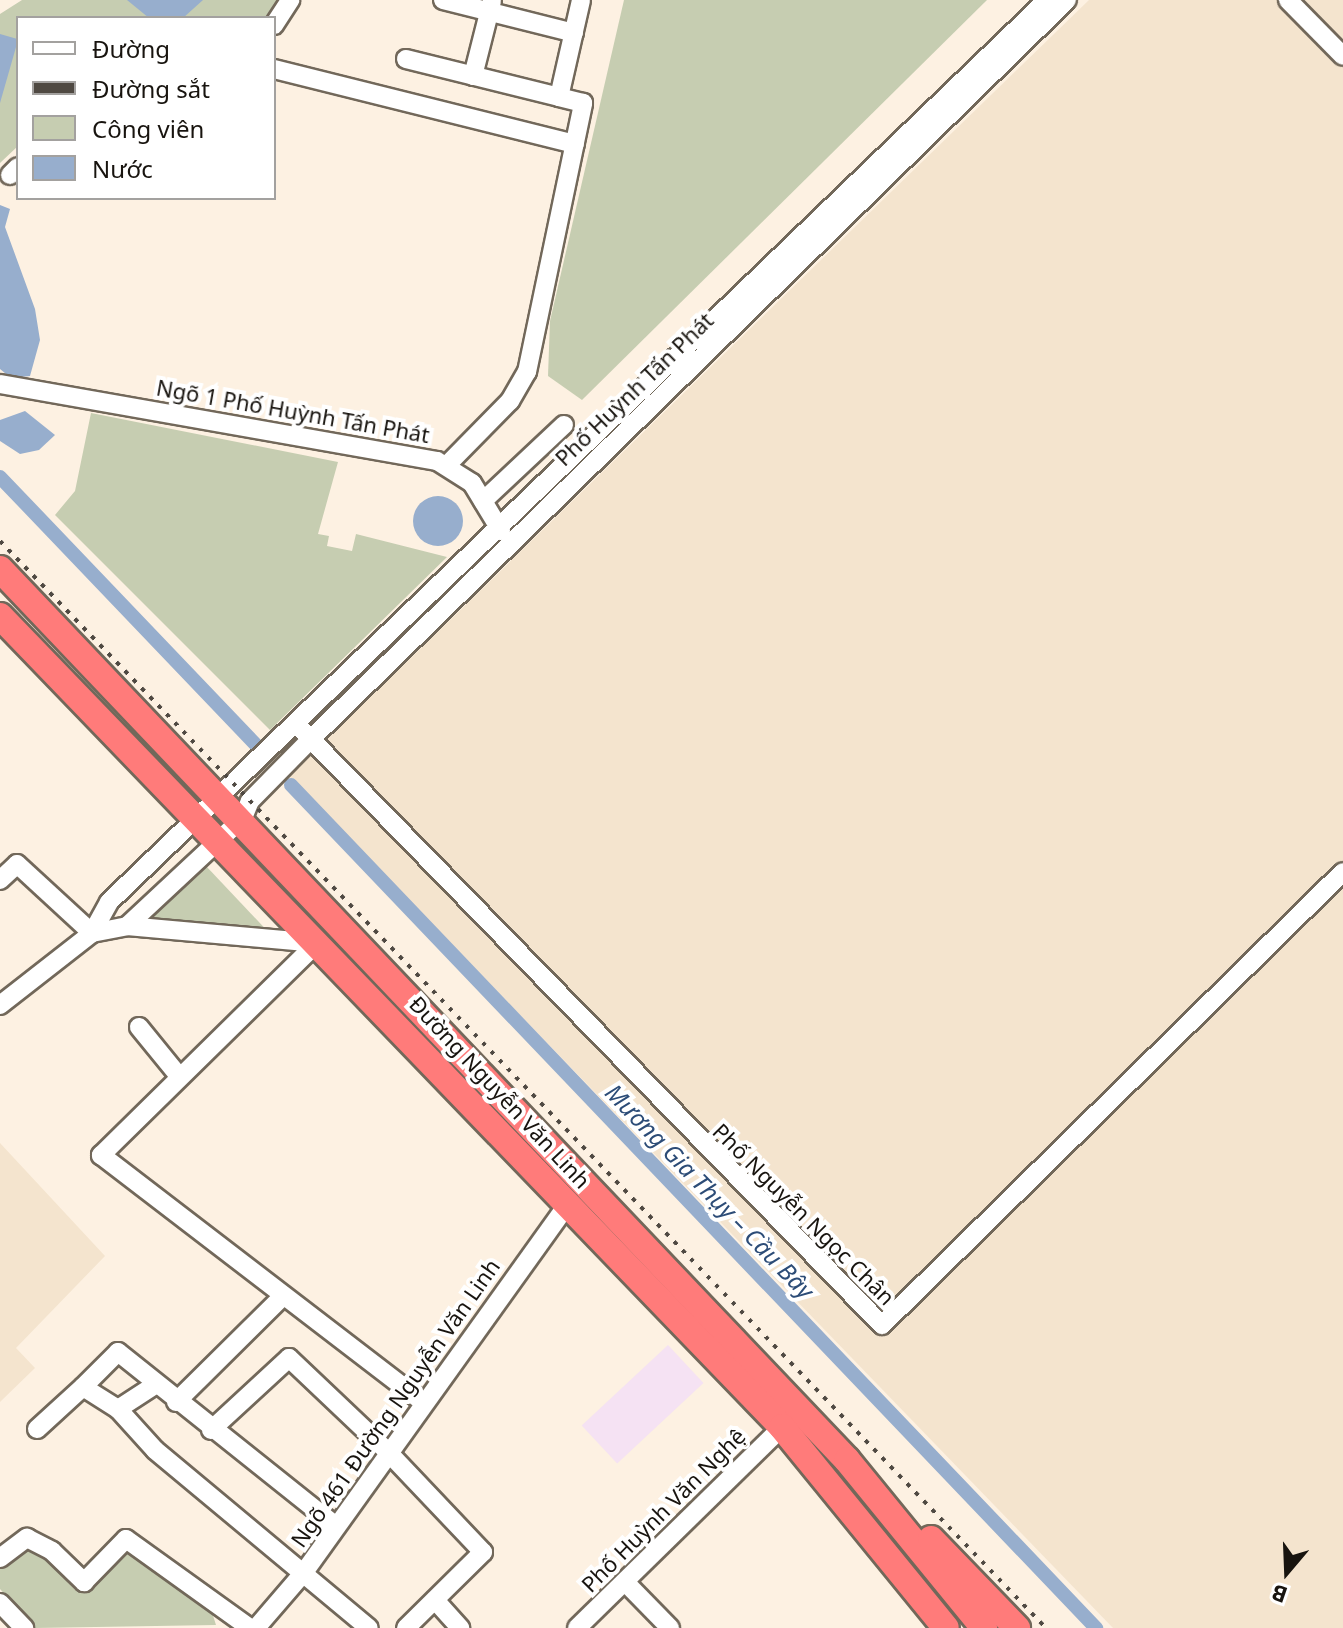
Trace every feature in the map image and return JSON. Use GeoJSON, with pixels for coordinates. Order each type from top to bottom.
{"type":"FeatureCollection","features":[{"type":"Feature","properties":{"kind":"highway","name":"Đường Nguyễn Văn Linh"},"geometry":{"type":"LineString","coordinates":[[0,569],[243,818],[847,1460],[984,1628]]}},
{"type":"Feature","properties":{"kind":"highway","name":"Đường Nguyễn Văn Linh"},"geometry":{"type":"LineString","coordinates":[[0,616],[220,839],[782,1427],[946,1628]]}},
{"type":"Feature","properties":{"kind":"highway"},"geometry":{"type":"LineString","coordinates":[[383,1009],[404,991]]}},
{"type":"Feature","properties":{"kind":"highway"},"geometry":{"type":"LineString","coordinates":[[847,1460],[1017,1628]]}},
{"type":"Feature","properties":{"kind":"street"},"geometry":{"type":"LineString","coordinates":[[276,22],[290,0]]}},
{"type":"Feature","properties":{"kind":"street"},"geometry":{"type":"LineString","coordinates":[[443,0],[490,6],[574,33]]}},
{"type":"Feature","properties":{"kind":"street"},"geometry":{"type":"LineString","coordinates":[[559,97],[581,0]]}},
{"type":"Feature","properties":{"kind":"street","name":"Phố Huỳnh Tấn Phát"},"geometry":{"type":"LineString","coordinates":[[840,213],[1047,0]]}},
{"type":"Feature","properties":{"kind":"street","name":"Phố Huỳnh Tấn Phát"},"geometry":{"type":"LineString","coordinates":[[92,933],[109,902],[200,819],[305,733],[840,213],[1067,0]]}},
{"type":"Feature","properties":{"kind":"street"},"geometry":{"type":"LineString","coordinates":[[1288,0],[1343,56]]}},
{"type":"Feature","properties":{"kind":"street"},"geometry":{"type":"LineString","coordinates":[[473,76],[490,6]]}},
{"type":"Feature","properties":{"kind":"street"},"geometry":{"type":"LineString","coordinates":[[406,59],[583,103],[527,372],[510,401],[447,465]]}},
{"type":"Feature","properties":{"kind":"street"},"geometry":{"type":"LineString","coordinates":[[276,69],[575,144]]}},
{"type":"Feature","properties":{"kind":"street","name":"Phố Huỳnh Tấn Phát"},"geometry":{"type":"LineString","coordinates":[[127,926],[243,818],[250,801],[305,733],[501,531],[668,379]]}},
{"type":"Feature","properties":{"kind":"street","name":"Ngõ 1 Phố Huỳnh Tấn Phát"},"geometry":{"type":"LineString","coordinates":[[0,384],[447,465],[483,501],[501,531]]}},
{"type":"Feature","properties":{"kind":"street"},"geometry":{"type":"LineString","coordinates":[[483,501],[564,425]]}},
{"type":"Feature","properties":{"kind":"street","name":"Phố Nguyễn Ngọc Chân"},"geometry":{"type":"LineString","coordinates":[[305,733],[882,1325],[1343,872]]}},
{"type":"Feature","properties":{"kind":"street"},"geometry":{"type":"LineString","coordinates":[[0,880],[17,864],[92,933]]}},
{"type":"Feature","properties":{"kind":"street"},"geometry":{"type":"LineString","coordinates":[[2,1000],[92,933],[127,926],[317,943]]}},
{"type":"Feature","properties":{"kind":"street"},"geometry":{"type":"LineString","coordinates":[[317,943],[101,1155],[282,1297],[422,1401]]}},
{"type":"Feature","properties":{"kind":"street"},"geometry":{"type":"LineString","coordinates":[[139,1027],[179,1076]]}},
{"type":"Feature","properties":{"kind":"street","name":"Ngõ 461 Đường Nguyễn Văn Linh"},"geometry":{"type":"LineString","coordinates":[[256,1628],[305,1571],[422,1401],[568,1203]]}},
{"type":"Feature","properties":{"kind":"street"},"geometry":{"type":"LineString","coordinates":[[176,1402],[282,1297]]}},
{"type":"Feature","properties":{"kind":"street"},"geometry":{"type":"LineString","coordinates":[[37,1429],[118,1352],[211,1430],[336,1526]]}},
{"type":"Feature","properties":{"kind":"street"},"geometry":{"type":"LineString","coordinates":[[211,1430],[289,1358],[388,1452],[483,1552],[406,1628]]}},
{"type":"Feature","properties":{"kind":"street"},"geometry":{"type":"LineString","coordinates":[[118,1409],[155,1385]]}},
{"type":"Feature","properties":{"kind":"street"},"geometry":{"type":"LineString","coordinates":[[83,1387],[118,1409],[155,1450],[305,1571],[369,1628]]}},
{"type":"Feature","properties":{"kind":"street","name":"Phố Huỳnh Văn Nghệ"},"geometry":{"type":"LineString","coordinates":[[577,1628],[782,1427]]}},
{"type":"Feature","properties":{"kind":"street"},"geometry":{"type":"LineString","coordinates":[[0,1558],[27,1538],[52,1551],[84,1582],[126,1539],[239,1625]]}},
{"type":"Feature","properties":{"kind":"street"},"geometry":{"type":"LineString","coordinates":[[626,1583],[670,1628]]}},
{"type":"Feature","properties":{"kind":"street"},"geometry":{"type":"LineString","coordinates":[[435,1600],[460,1628]]}},
{"type":"Feature","properties":{"kind":"street"},"geometry":{"type":"LineString","coordinates":[[0,1603],[24,1628]]}},
{"type":"Feature","properties":{"kind":"shaded area"},"geometry":{"type":"Polygon","coordinates":[[[1089,0],[1343,0],[1343,1628],[1113,1628],[289,776],[1089,0]]]}},
{"type":"Feature","properties":{"kind":"shaded area"},"geometry":{"type":"Polygon","coordinates":[[[0,1143],[105,1256],[16,1348],[35,1368],[0,1402],[0,1143]]]}},
{"type":"Feature","properties":{"kind":"shaded area"},"geometry":{"type":"Polygon","coordinates":[[[668,1345],[703,1383],[617,1464],[582,1425],[668,1345]]]}},
{"type":"Feature","properties":{"kind":"green space"},"geometry":{"type":"Polygon","coordinates":[[[22,0],[278,0],[266,16],[16,16],[16,148],[0,163],[0,14],[22,0]]]}},
{"type":"Feature","properties":{"kind":"green space"},"geometry":{"type":"Polygon","coordinates":[[[624,0],[987,0],[582,400],[548,376],[550,321],[624,0]]]}},
{"type":"Feature","properties":{"kind":"green space"},"geometry":{"type":"Polygon","coordinates":[[[91,413],[338,462],[318,534],[329,536],[327,546],[352,551],[356,534],[447,557],[270,730],[55,515],[75,491],[91,413]]]}},
{"type":"Feature","properties":{"kind":"green space"},"geometry":{"type":"Polygon","coordinates":[[[206,866],[274,938],[146,923],[206,866]]]}},
{"type":"Feature","properties":{"kind":"green space"},"geometry":{"type":"Polygon","coordinates":[[[33,1544],[77,1584],[121,1545],[210,1606],[216,1625],[35,1628],[0,1589],[0,1562],[33,1544]]]}},
{"type":"Feature","properties":{"kind":"water"},"geometry":{"type":"Polygon","coordinates":[[[127,0],[203,0],[185,16],[147,16],[127,0]]]}},
{"type":"Feature","properties":{"kind":"water"},"geometry":{"type":"Polygon","coordinates":[[[0,34],[16,39],[16,47],[0,103],[0,34]]]}},
{"type":"Feature","properties":{"kind":"water"},"geometry":{"type":"Polygon","coordinates":[[[0,205],[10,209],[5,227],[35,309],[40,340],[30,376],[11,378],[0,369],[0,205]]]}},
{"type":"Feature","properties":{"kind":"water"},"geometry":{"type":"Polygon","coordinates":[[[25,411],[55,435],[39,450],[20,454],[0,441],[0,420],[25,411]]]}},
{"type":"Feature","properties":{"kind":"water"},"geometry":{"type":"Polygon","coordinates":[[[438,496],[456,503],[463,521],[456,539],[438,546],[420,539],[413,521],[420,503],[438,496]]]}},
{"type":"Feature","properties":{"kind":"waterway"},"geometry":{"type":"LineString","coordinates":[[0,477],[261,750]]}},
{"type":"Feature","properties":{"kind":"waterway","name":"Mương Gia Thụy – Cầu Bây"},"geometry":{"type":"LineString","coordinates":[[291,785],[1096,1628]]}},
{"type":"Feature","properties":{"kind":"railway"},"geometry":{"type":"LineString","coordinates":[[0,541],[1046,1628]]}}]}
